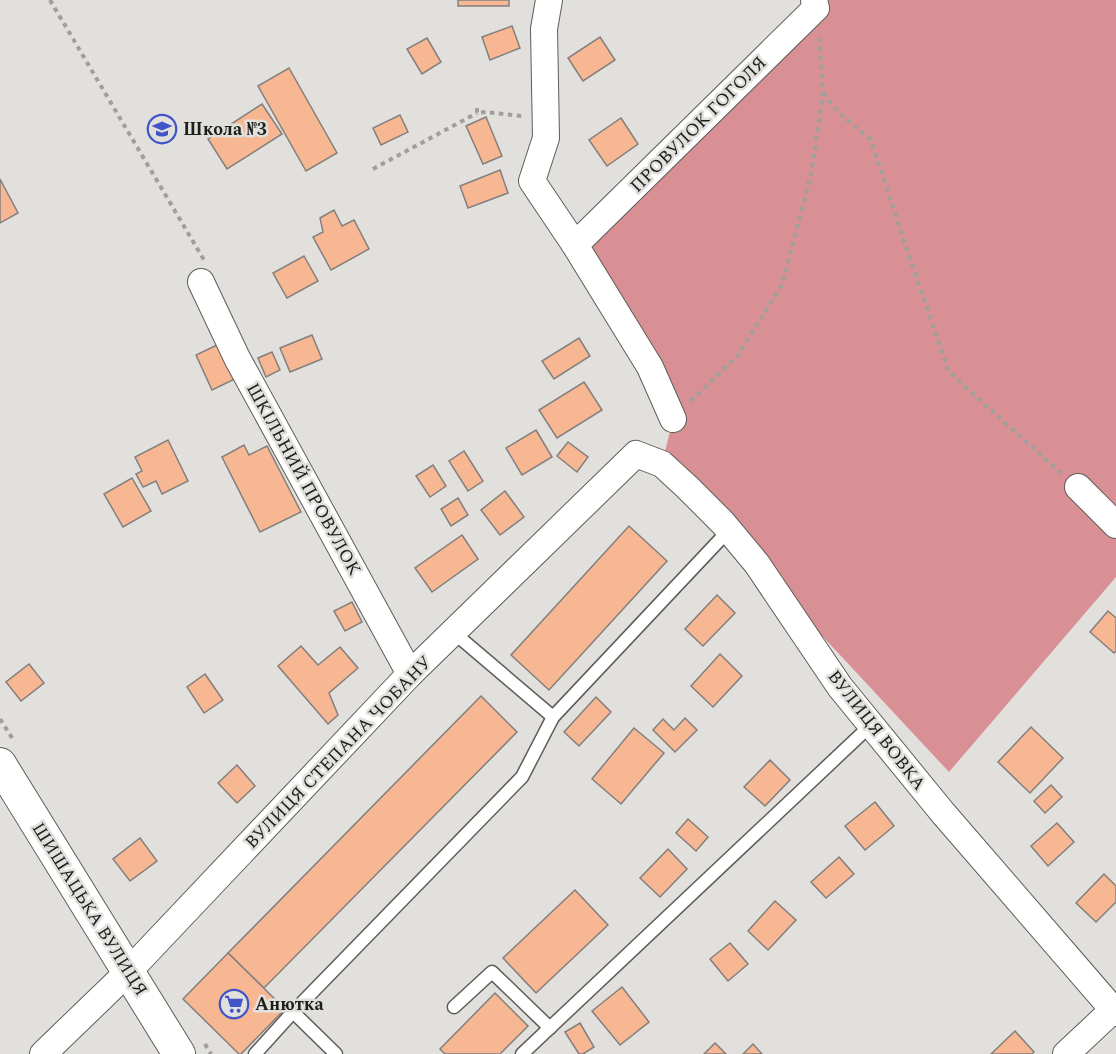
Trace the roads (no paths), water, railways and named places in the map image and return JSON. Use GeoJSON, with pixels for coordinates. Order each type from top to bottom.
{"type":"FeatureCollection","features":[{"type":"Feature","properties":{"kind":"street"},"geometry":{"type":"LineString","coordinates":[[549,0],[544,29],[546,138],[532,181],[575,245],[650,367],[673,419]]}},
{"type":"Feature","properties":{"kind":"street","name":"ПРОВУЛОК ГОГОЛЯ"},"geometry":{"type":"LineString","coordinates":[[575,245],[815,4]]}},
{"type":"Feature","properties":{"kind":"street","name":"ШКІЛЬНИЙ ПРОВУЛОК"},"geometry":{"type":"LineString","coordinates":[[205,275],[237,358],[410,674]]}},
{"type":"Feature","properties":{"kind":"street","name":"ВУЛИЦЯ СТЕПАНА ЧОБАНУ"},"geometry":{"type":"LineString","coordinates":[[43,1054],[128,972],[410,674],[636,454]]}},
{"type":"Feature","properties":{"kind":"street","name":"ВУЛИЦЯ ВОВКА"},"geometry":{"type":"LineString","coordinates":[[636,454],[662,464],[729,530],[757,564],[840,687],[943,813],[1114,1011]]}},
{"type":"Feature","properties":{"kind":"street"},"geometry":{"type":"LineString","coordinates":[[1078,487],[1116,525]]}},
{"type":"Feature","properties":{"kind":"street","name":"ШИШАЦЬКА ВУЛИЦЯ"},"geometry":{"type":"LineString","coordinates":[[0,764],[179,1054]]}},
{"type":"Feature","properties":{"kind":"street"},"geometry":{"type":"LineString","coordinates":[[1066,1054],[1114,1011]]}},
{"type":"Feature","properties":{"kind":"lane"},"geometry":{"type":"LineString","coordinates":[[255,1054],[522,777],[553,717],[729,530]]}},
{"type":"Feature","properties":{"kind":"lane"},"geometry":{"type":"LineString","coordinates":[[453,632],[553,717]]}},
{"type":"Feature","properties":{"kind":"lane"},"geometry":{"type":"LineString","coordinates":[[522,1054],[871,725]]}},
{"type":"Feature","properties":{"kind":"lane"},"geometry":{"type":"LineString","coordinates":[[454,1007],[492,972],[550,1028]]}},
{"type":"Feature","properties":{"kind":"lane"},"geometry":{"type":"LineString","coordinates":[[293,1012],[336,1054]]}},
{"type":"Feature","properties":{"kind":"place","name":"Школа №3"},"geometry":{"type":"Point","coordinates":[162,129]}},
{"type":"Feature","properties":{"kind":"place","name":"Анютка"},"geometry":{"type":"Point","coordinates":[234,1004]}}]}
